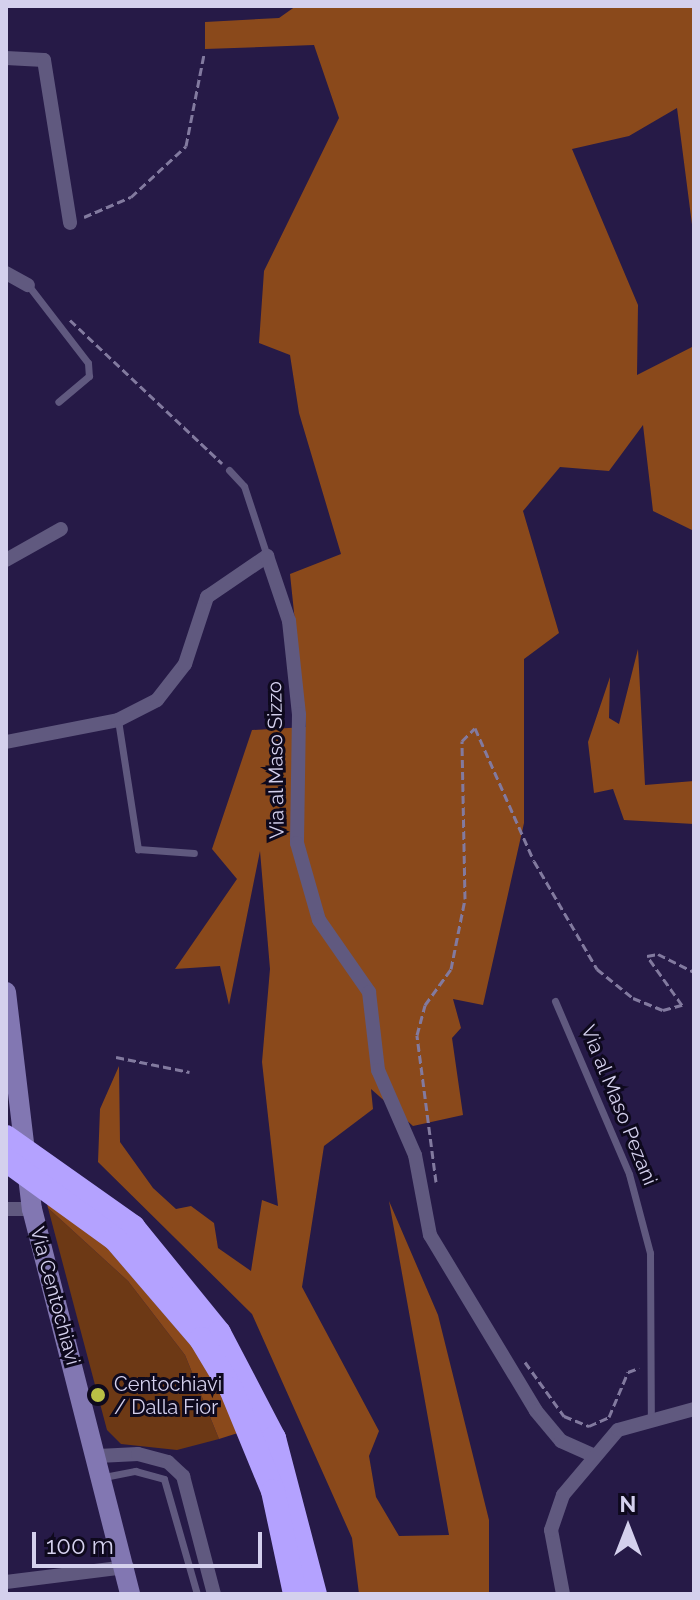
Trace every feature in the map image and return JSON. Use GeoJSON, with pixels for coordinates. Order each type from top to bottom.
{"type":"FeatureCollection","features":[{"type":"Feature","properties":{"kind":"highway"},"geometry":{"type":"LineString","coordinates":[[6,1137],[55,1179],[167,1293],[231,1389],[273,1491],[295,1594]]}},
{"type":"Feature","properties":{"kind":"highway"},"geometry":{"type":"LineString","coordinates":[[6,1160],[55,1179],[133,1227],[219,1333],[274,1438],[315,1594]]}},
{"type":"Feature","properties":{"kind":"street"},"geometry":{"type":"LineString","coordinates":[[6,58],[44,60],[70,223]]}},
{"type":"Feature","properties":{"kind":"street"},"geometry":{"type":"LineString","coordinates":[[6,273],[28,285]]}},
{"type":"Feature","properties":{"kind":"street"},"geometry":{"type":"LineString","coordinates":[[6,560],[61,529]]}},
{"type":"Feature","properties":{"kind":"street"},"geometry":{"type":"LineString","coordinates":[[6,742],[118,720],[157,700],[185,664],[207,597],[219,584],[267,556]]}},
{"type":"Feature","properties":{"kind":"street","name":"Via al Maso Sizzo"},"geometry":{"type":"LineString","coordinates":[[267,556],[289,621],[299,714],[297,843],[319,920],[369,992],[378,1070],[415,1155],[430,1235],[536,1411],[561,1441],[593,1455]]}},
{"type":"Feature","properties":{"kind":"street","name":"Via Centochiavi"},"geometry":{"type":"LineString","coordinates":[[6,992],[32,1209],[127,1567],[130,1594]]}},
{"type":"Feature","properties":{"kind":"street"},"geometry":{"type":"LineString","coordinates":[[6,1209],[32,1209]]}},
{"type":"Feature","properties":{"kind":"street"},"geometry":{"type":"LineString","coordinates":[[563,1594],[551,1530],[563,1495],[593,1455],[618,1430],[651,1417],[694,1409]]}},
{"type":"Feature","properties":{"kind":"street"},"geometry":{"type":"LineString","coordinates":[[98,1456],[138,1454],[168,1462],[183,1476],[214,1594]]}},
{"type":"Feature","properties":{"kind":"street"},"geometry":{"type":"LineString","coordinates":[[6,1582],[127,1567]]}},
{"type":"Feature","properties":{"kind":"lane"},"geometry":{"type":"LineString","coordinates":[[28,285],[88,363],[89,376],[58,402]]}},
{"type":"Feature","properties":{"kind":"lane"},"geometry":{"type":"LineString","coordinates":[[229,470],[244,486],[267,556]]}},
{"type":"Feature","properties":{"kind":"lane"},"geometry":{"type":"LineString","coordinates":[[118,720],[138,849],[194,853]]}},
{"type":"Feature","properties":{"kind":"lane","name":"Via al Maso Pezani"},"geometry":{"type":"LineString","coordinates":[[555,1001],[629,1174],[650,1253],[651,1417]]}},
{"type":"Feature","properties":{"kind":"lane"},"geometry":{"type":"LineString","coordinates":[[104,1477],[135,1471],[164,1479],[197,1594]]}},
{"type":"Feature","properties":{"kind":"path"},"geometry":{"type":"LineString","coordinates":[[70,223],[131,197],[186,146],[204,54]]}},
{"type":"Feature","properties":{"kind":"path"},"geometry":{"type":"LineString","coordinates":[[61,311],[229,470]]}},
{"type":"Feature","properties":{"kind":"path"},"geometry":{"type":"LineString","coordinates":[[438,1198],[417,1035],[425,1005],[451,969],[465,899],[462,741],[475,728],[534,861],[597,969],[633,998],[663,1010],[682,1005],[647,956],[658,954],[694,972]]}},
{"type":"Feature","properties":{"kind":"path"},"geometry":{"type":"LineString","coordinates":[[116,1057],[189,1072]]}},
{"type":"Feature","properties":{"kind":"path"},"geometry":{"type":"LineString","coordinates":[[516,1350],[564,1416],[589,1426],[621,1401],[628,1372],[650,1364]]}},
{"type":"Feature","properties":{"kind":"shaded area"},"geometry":{"type":"Polygon","coordinates":[[[296,6],[694,6],[694,240],[677,108],[629,136],[572,149],[638,305],[637,375],[694,346],[694,531],[653,511],[643,425],[609,471],[560,467],[523,511],[559,633],[524,659],[524,823],[483,1005],[453,999],[461,1028],[452,1038],[463,1115],[413,1126],[371,1089],[373,1109],[324,1146],[302,1287],[379,1431],[369,1456],[376,1497],[399,1536],[449,1535],[389,1201],[438,1315],[489,1520],[489,1594],[359,1594],[352,1538],[252,1314],[98,1162],[100,1109],[119,1066],[120,1142],[153,1188],[176,1209],[191,1206],[214,1223],[218,1248],[251,1271],[262,1200],[278,1206],[262,1062],[270,969],[260,851],[229,1005],[220,966],[175,969],[237,879],[212,849],[252,730],[306,727],[290,574],[341,554],[299,413],[290,355],[259,343],[264,271],[339,118],[314,45],[205,49],[205,22],[279,18],[296,6]]]}},
{"type":"Feature","properties":{"kind":"shaded area"},"geometry":{"type":"Polygon","coordinates":[[[638,649],[645,785],[694,781],[694,824],[624,820],[613,789],[594,793],[588,742],[610,677],[609,718],[619,724],[638,649]]]}},
{"type":"Feature","properties":{"kind":"shaded area"},"geometry":{"type":"Polygon","coordinates":[[[45,1195],[103,1243],[201,1357],[241,1432],[219,1439],[185,1355],[128,1281],[48,1208],[45,1195]]]}},
{"type":"Feature","properties":{"kind":"shaded area"},"geometry":{"type":"Polygon","coordinates":[[[48,1208],[128,1281],[185,1355],[219,1439],[177,1450],[121,1444],[107,1430],[48,1208]]]}},
{"type":"Feature","properties":{"kind":"place","name":"Centochiavi / Dalla Fior"},"geometry":{"type":"Point","coordinates":[98,1395]}}]}
